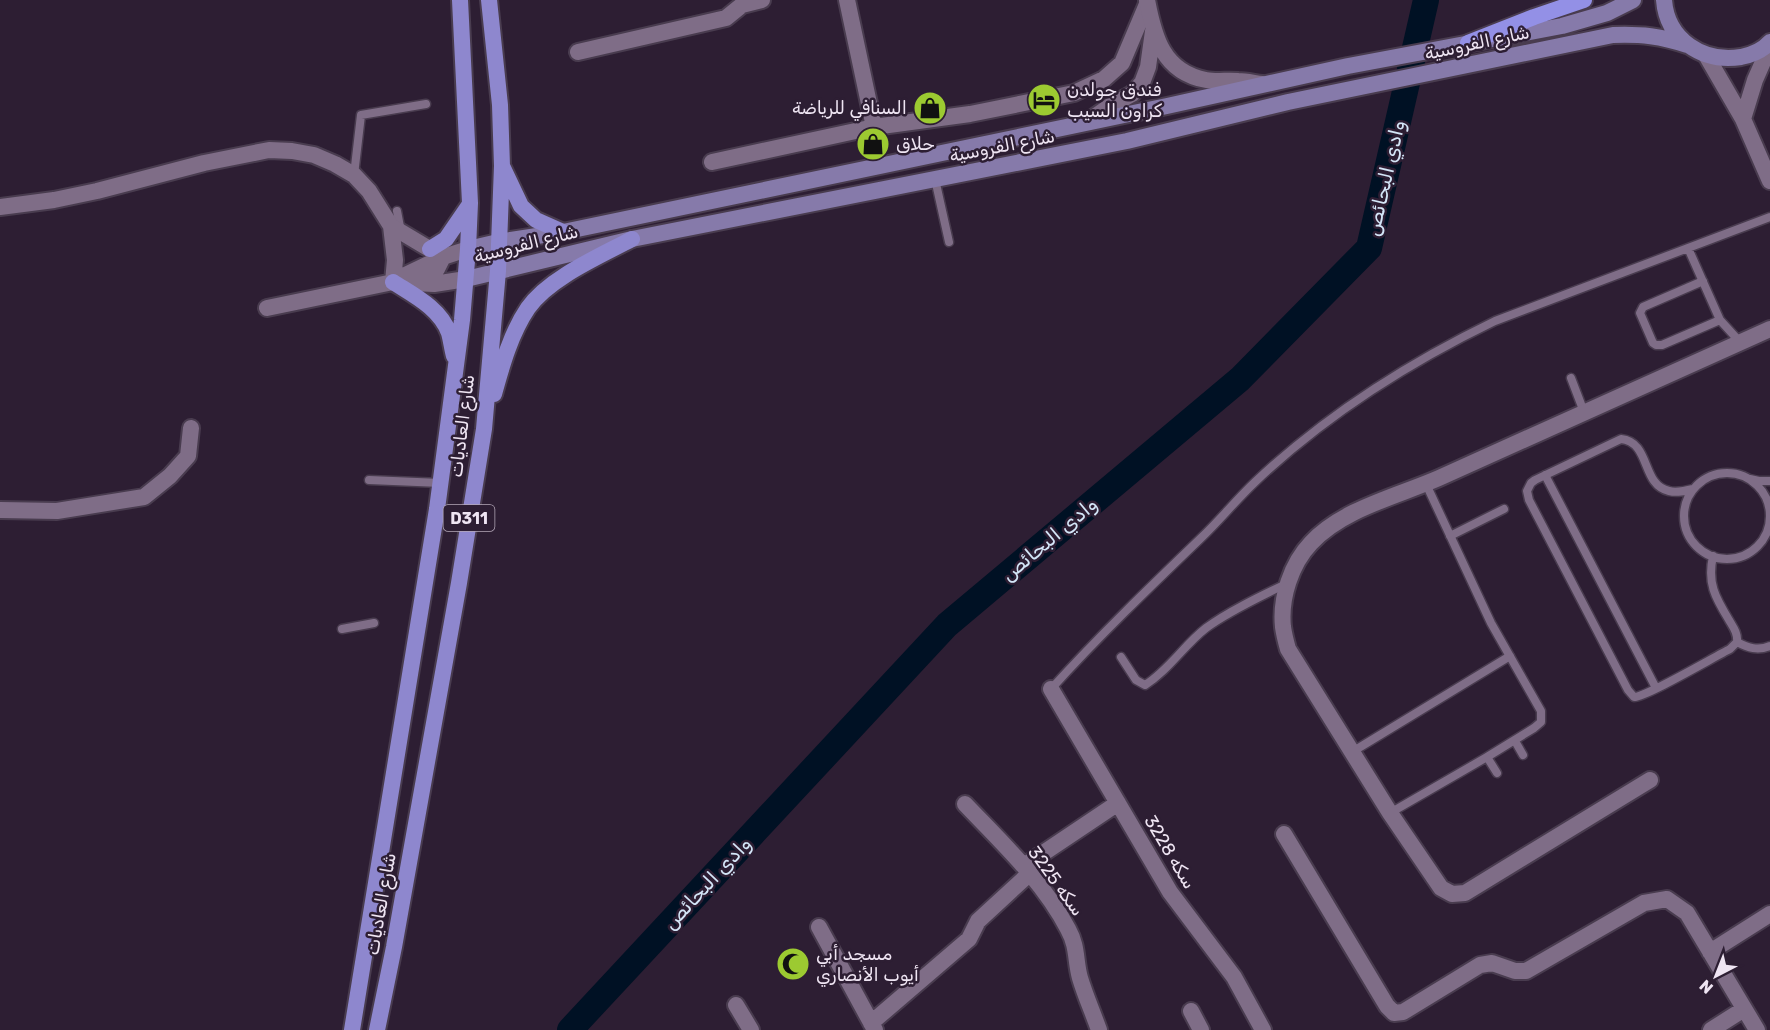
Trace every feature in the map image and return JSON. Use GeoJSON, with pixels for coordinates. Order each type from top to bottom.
{"type":"FeatureCollection","features":[{"type":"Feature","properties":{"kind":"highway"},"geometry":{"type":"LineString","coordinates":[[1468,43],[1584,0]]}},
{"type":"Feature","properties":{"kind":"main road","name":"شارع العاديات"},"geometry":{"type":"LineString","coordinates":[[352,1030],[441,483],[457,371],[466,279],[470,203],[460,0]]}},
{"type":"Feature","properties":{"kind":"main road","name":"شارع العاديات"},"geometry":{"type":"LineString","coordinates":[[377,1030],[445,662],[484,429],[498,271],[502,166],[500,105],[489,0]]}},
{"type":"Feature","properties":{"kind":"main road","name":"شارع الفروسية"},"geometry":{"type":"LineString","coordinates":[[468,249],[563,232],[1262,84],[1562,26],[1607,13],[1633,0]]}},
{"type":"Feature","properties":{"kind":"main road"},"geometry":{"type":"LineString","coordinates":[[1664,0],[1673,29],[1688,45],[1706,55],[1727,59],[1748,56],[1770,44]]}},
{"type":"Feature","properties":{"kind":"main road","name":"شارع الفروسية"},"geometry":{"type":"LineString","coordinates":[[466,279],[632,238],[1127,141],[1288,102],[1613,35],[1663,37],[1688,45]]}},
{"type":"Feature","properties":{"kind":"main road"},"geometry":{"type":"LineString","coordinates":[[502,166],[521,206],[536,220],[563,232]]}},
{"type":"Feature","properties":{"kind":"main road"},"geometry":{"type":"LineString","coordinates":[[437,253],[470,203]]}},
{"type":"Feature","properties":{"kind":"main road"},"geometry":{"type":"LineString","coordinates":[[484,429],[499,375],[514,334],[529,307],[543,291],[563,277],[632,238]]}},
{"type":"Feature","properties":{"kind":"main road"},"geometry":{"type":"LineString","coordinates":[[393,282],[428,306],[442,320],[449,332],[457,371]]}},
{"type":"Feature","properties":{"kind":"street"},"geometry":{"type":"LineString","coordinates":[[578,52],[726,18],[741,2],[762,0]]}},
{"type":"Feature","properties":{"kind":"street"},"geometry":{"type":"LineString","coordinates":[[846,0],[874,127]]}},
{"type":"Feature","properties":{"kind":"street"},"geometry":{"type":"LineString","coordinates":[[712,162],[874,127],[970,114],[1074,93],[1104,79],[1122,63],[1147,2]]}},
{"type":"Feature","properties":{"kind":"street"},"geometry":{"type":"LineString","coordinates":[[1147,2],[1153,31],[1173,65],[1186,75],[1207,80],[1262,84]]}},
{"type":"Feature","properties":{"kind":"street"},"geometry":{"type":"LineString","coordinates":[[1087,122],[1132,94],[1142,83],[1148,67],[1153,31]]}},
{"type":"Feature","properties":{"kind":"street"},"geometry":{"type":"LineString","coordinates":[[1743,119],[1755,80],[1770,44]]}},
{"type":"Feature","properties":{"kind":"street"},"geometry":{"type":"LineString","coordinates":[[1706,55],[1743,119],[1770,181]]}},
{"type":"Feature","properties":{"kind":"street"},"geometry":{"type":"LineString","coordinates":[[0,207],[86,194],[269,150],[292,151],[314,155],[354,176],[396,223],[437,253]]}},
{"type":"Feature","properties":{"kind":"street"},"geometry":{"type":"LineString","coordinates":[[393,282],[396,223]]}},
{"type":"Feature","properties":{"kind":"street"},"geometry":{"type":"LineString","coordinates":[[393,282],[437,253],[468,249]]}},
{"type":"Feature","properties":{"kind":"street"},"geometry":{"type":"LineString","coordinates":[[423,283],[437,269],[437,253]]}},
{"type":"Feature","properties":{"kind":"street"},"geometry":{"type":"LineString","coordinates":[[267,308],[393,282],[434,284],[466,279]]}},
{"type":"Feature","properties":{"kind":"street"},"geometry":{"type":"LineString","coordinates":[[1650,780],[1465,893],[1452,894],[1441,888],[1390,813],[1288,649],[1283,627],[1283,604],[1297,562],[1309,544],[1324,529],[1342,517],[1425,484],[1770,329]]}},
{"type":"Feature","properties":{"kind":"street"},"geometry":{"type":"LineString","coordinates":[[0,510],[57,512],[144,497],[170,476],[188,456],[191,428]]}},
{"type":"Feature","properties":{"kind":"street","name":"سكه 3228"},"geometry":{"type":"LineString","coordinates":[[1051,689],[1170,892],[1234,977],[1263,1030]]}},
{"type":"Feature","properties":{"kind":"street"},"geometry":{"type":"LineString","coordinates":[[819,927],[873,1026],[969,939],[978,921],[1027,870],[1118,803]]}},
{"type":"Feature","properties":{"kind":"street","name":"سكه 3225"},"geometry":{"type":"LineString","coordinates":[[965,804],[1027,870],[1069,930],[1077,951],[1080,977],[1100,1030]]}},
{"type":"Feature","properties":{"kind":"street"},"geometry":{"type":"LineString","coordinates":[[1284,834],[1387,1006],[1394,1012],[1404,1012],[1480,965],[1492,963],[1526,971],[1644,903],[1667,899],[1687,913],[1757,1030]]}},
{"type":"Feature","properties":{"kind":"street"},"geometry":{"type":"LineString","coordinates":[[1710,952],[1770,914]]}},
{"type":"Feature","properties":{"kind":"street"},"geometry":{"type":"LineString","coordinates":[[736,1005],[751,1030]]}},
{"type":"Feature","properties":{"kind":"street"},"geometry":{"type":"LineString","coordinates":[[1711,1030],[1744,1009]]}},
{"type":"Feature","properties":{"kind":"street"},"geometry":{"type":"LineString","coordinates":[[1191,1011],[1201,1030]]}},
{"type":"Feature","properties":{"kind":"lane"},"geometry":{"type":"LineString","coordinates":[[354,176],[361,114],[426,104]]}},
{"type":"Feature","properties":{"kind":"lane"},"geometry":{"type":"LineString","coordinates":[[935,179],[950,242]]}},
{"type":"Feature","properties":{"kind":"lane"},"geometry":{"type":"LineString","coordinates":[[1051,689],[1090,646],[1255,482],[1308,436],[1362,397],[1412,365],[1495,321],[1770,217]]}},
{"type":"Feature","properties":{"kind":"lane"},"geometry":{"type":"LineString","coordinates":[[1688,248],[1720,320],[1741,342]]}},
{"type":"Feature","properties":{"kind":"lane"},"geometry":{"type":"LineString","coordinates":[[1703,280],[1642,307],[1641,315],[1653,343],[1659,346],[1720,320]]}},
{"type":"Feature","properties":{"kind":"lane"},"geometry":{"type":"LineString","coordinates":[[1571,378],[1584,412]]}},
{"type":"Feature","properties":{"kind":"lane"},"geometry":{"type":"LineString","coordinates":[[1693,489],[1678,492],[1660,487],[1635,444],[1621,439],[1531,483],[1527,496],[1622,680],[1634,697],[1639,697],[1730,649],[1737,642]]}},
{"type":"Feature","properties":{"kind":"lane"},"geometry":{"type":"LineString","coordinates":[[1749,478],[1760,488],[1767,500],[1770,514],[1763,540],[1753,550],[1741,556],[1727,558],[1713,556],[1701,550],[1692,540],[1686,528],[1684,515],[1693,489],[1713,475],[1725,473],[1737,474],[1759,481],[1770,481]]}},
{"type":"Feature","properties":{"kind":"lane"},"geometry":{"type":"LineString","coordinates":[[1545,475],[1656,688]]}},
{"type":"Feature","properties":{"kind":"lane"},"geometry":{"type":"LineString","coordinates":[[369,480],[441,483]]}},
{"type":"Feature","properties":{"kind":"lane"},"geometry":{"type":"LineString","coordinates":[[1390,813],[1515,741],[1541,722],[1541,715],[1491,623],[1425,484]]}},
{"type":"Feature","properties":{"kind":"lane"},"geometry":{"type":"LineString","coordinates":[[1449,536],[1504,509]]}},
{"type":"Feature","properties":{"kind":"lane"},"geometry":{"type":"LineString","coordinates":[[1713,556],[1712,588],[1735,632],[1737,642],[1754,649],[1770,646]]}},
{"type":"Feature","properties":{"kind":"lane"},"geometry":{"type":"LineString","coordinates":[[1120,657],[1136,680],[1144,685],[1157,677],[1206,629],[1289,582]]}},
{"type":"Feature","properties":{"kind":"lane"},"geometry":{"type":"LineString","coordinates":[[342,629],[374,623]]}},
{"type":"Feature","properties":{"kind":"lane"},"geometry":{"type":"LineString","coordinates":[[1352,752],[1510,656]]}},
{"type":"Feature","properties":{"kind":"lane"},"geometry":{"type":"LineString","coordinates":[[1515,741],[1523,755]]}},
{"type":"Feature","properties":{"kind":"lane"},"geometry":{"type":"LineString","coordinates":[[1487,757],[1497,773]]}},
{"type":"Feature","properties":{"kind":"waterway","name":"وادي البحائص"},"geometry":{"type":"LineString","coordinates":[[570,1030],[947,625],[1240,379],[1369,248],[1426,0]]}},
{"type":"Feature","properties":{"kind":"place","name":"فندق جولدن كراون السيب"},"geometry":{"type":"Point","coordinates":[1044,100]}},
{"type":"Feature","properties":{"kind":"place","name":"السنافي للرياضة"},"geometry":{"type":"Point","coordinates":[930,108]}},
{"type":"Feature","properties":{"kind":"place","name":"حلاق"},"geometry":{"type":"Point","coordinates":[873,144]}},
{"type":"Feature","properties":{"kind":"place","name":"مسجد أبي أيوب الأنصاري"},"geometry":{"type":"Point","coordinates":[793,964]}}]}
